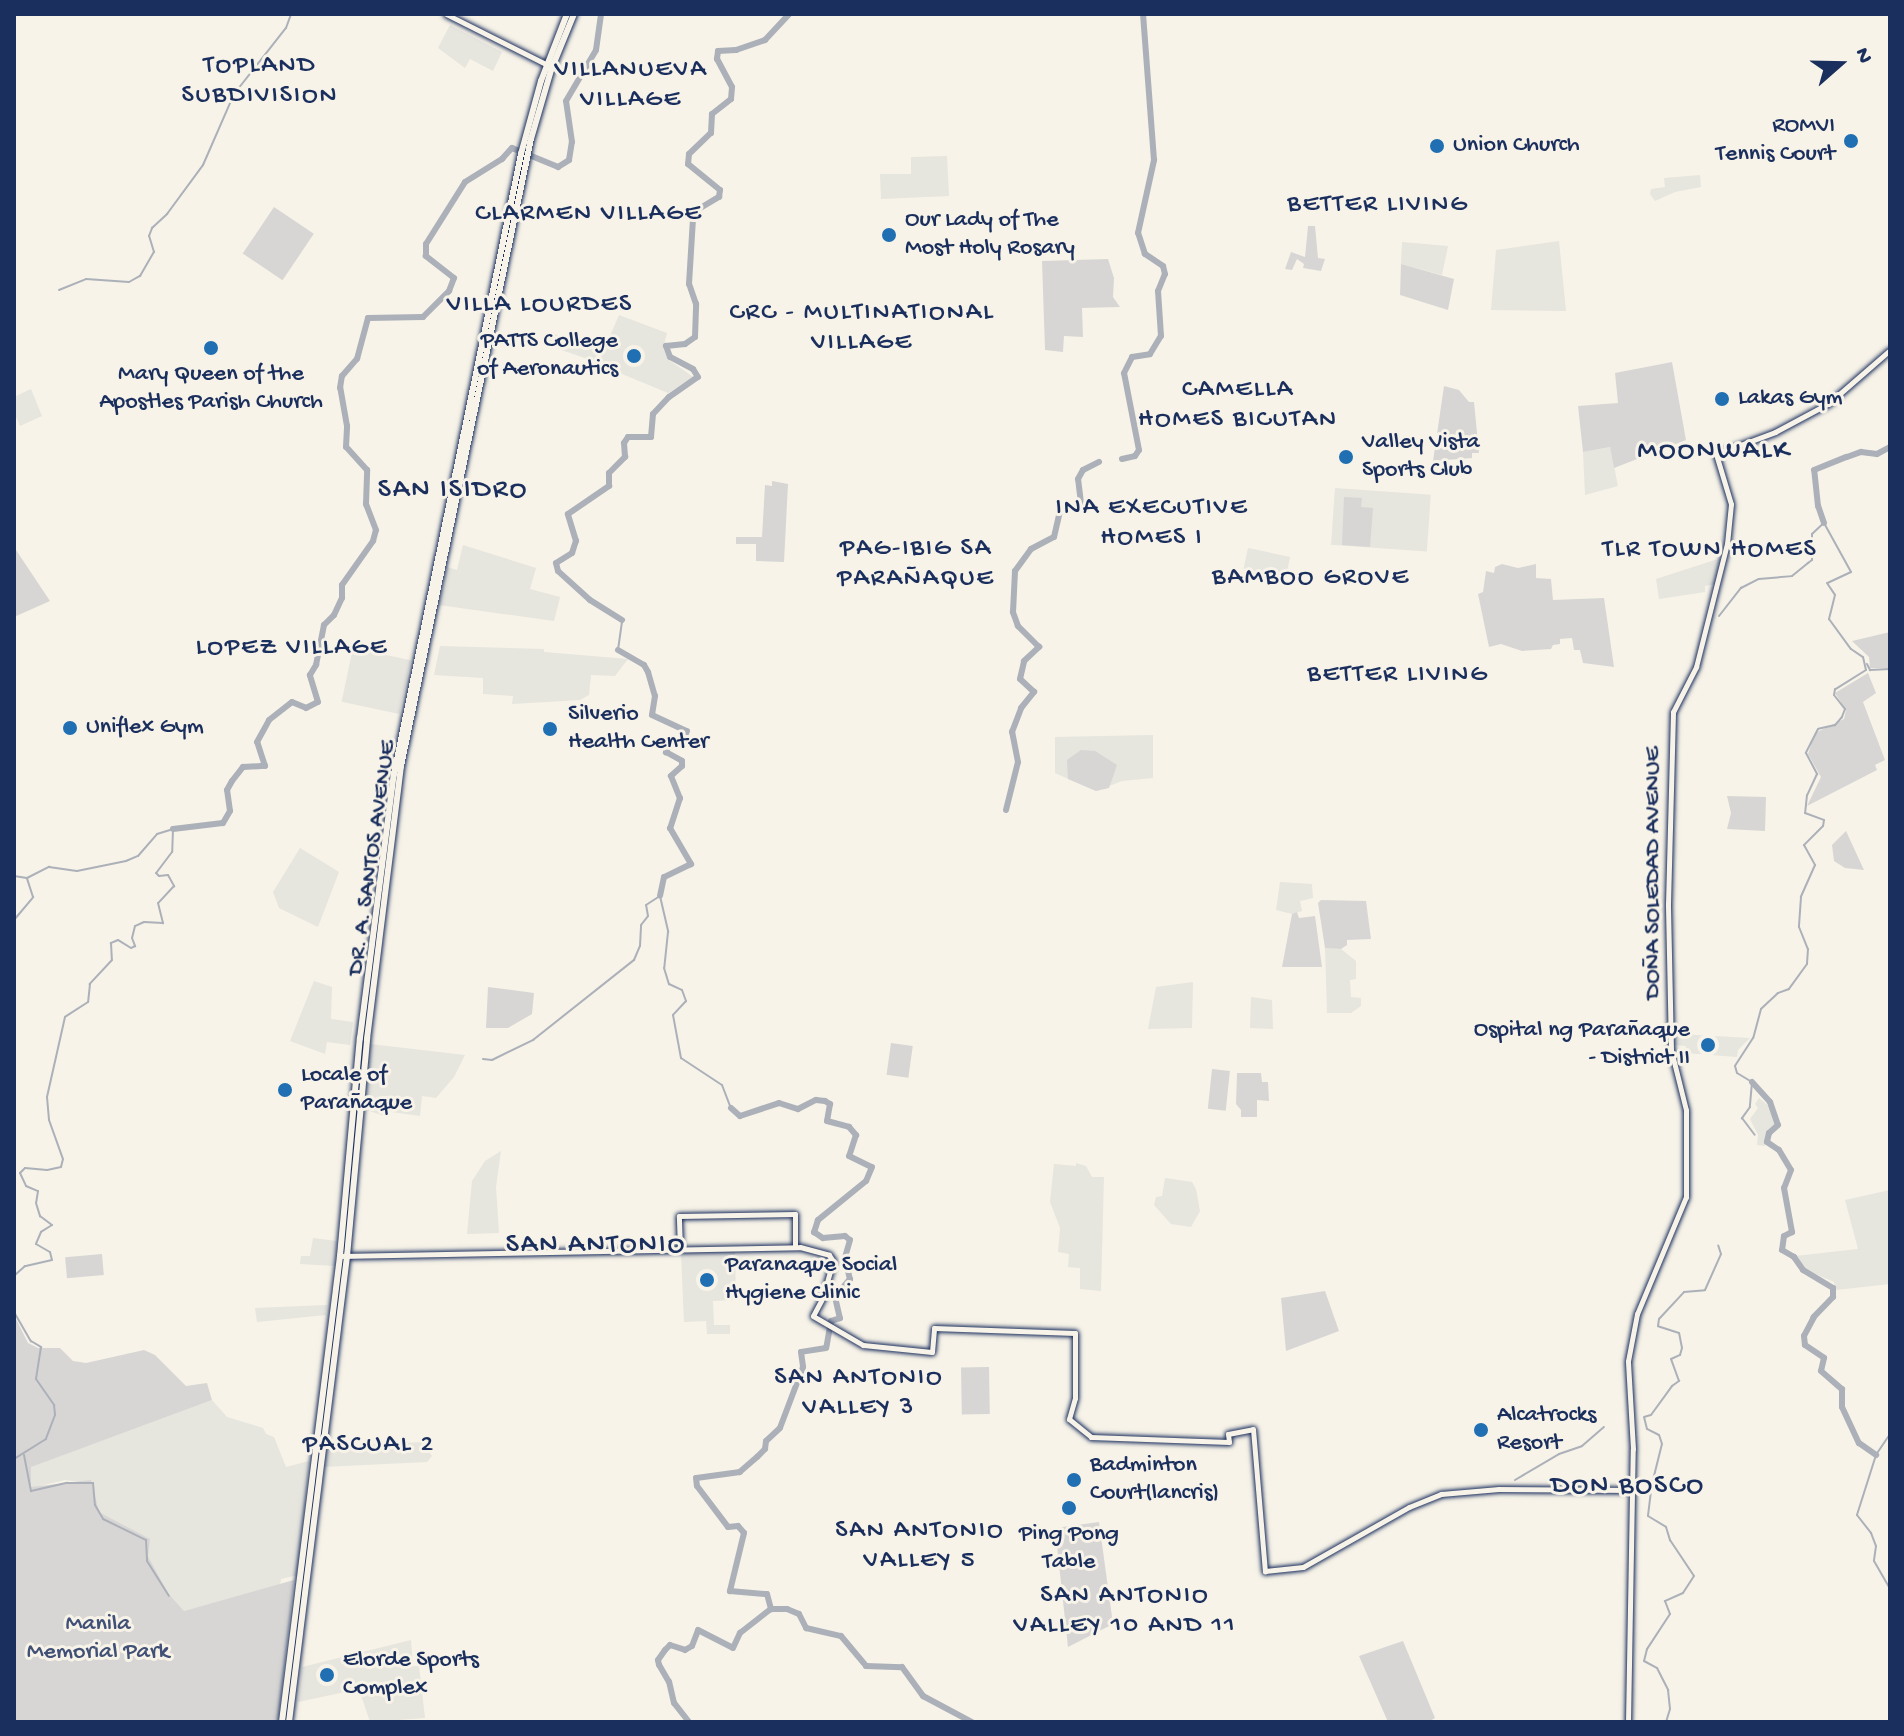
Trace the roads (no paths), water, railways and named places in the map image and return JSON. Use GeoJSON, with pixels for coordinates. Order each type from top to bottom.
{"type":"FeatureCollection","features":[{"type":"Feature","properties":{"kind":"main road"},"geometry":{"type":"LineString","coordinates":[[446,14],[549,66]]}},
{"type":"Feature","properties":{"kind":"main road","name":"DR. A. SANTOS AVENUE"},"geometry":{"type":"LineString","coordinates":[[289,1722],[401,764],[525,151],[567,14]]}},
{"type":"Feature","properties":{"kind":"main road","name":"DR. A. SANTOS AVENUE"},"geometry":{"type":"LineString","coordinates":[[549,66],[574,14]]}},
{"type":"Feature","properties":{"kind":"main road","name":"DOÑA SOLEDAD AVENUE"},"geometry":{"type":"LineString","coordinates":[[1628,1722],[1633,1449],[1627,1375],[1629,1345],[1637,1314],[1683,1210],[1687,1187],[1686,1110],[1671,1050],[1668,904],[1673,712],[1693,680],[1727,544],[1731,504],[1716,454],[1775,432],[1829,403],[1890,350]]}},
{"type":"Feature","properties":{"kind":"main road"},"geometry":{"type":"LineString","coordinates":[[680,1249],[679,1216],[795,1214],[795,1246]]}},
{"type":"Feature","properties":{"kind":"main road"},"geometry":{"type":"LineString","coordinates":[[343,1256],[795,1246],[829,1255],[833,1261],[826,1288],[813,1316],[852,1340],[878,1349],[932,1352],[934,1328],[1076,1334],[1075,1398],[1069,1419],[1095,1438],[1229,1442],[1228,1434],[1253,1429],[1263,1570],[1303,1567],[1409,1507],[1441,1494],[1499,1489],[1630,1490]]}},
{"type":"Feature","properties":{"kind":"main road","name":"DR. A. SANTOS AVENUE"},"geometry":{"type":"LineString","coordinates":[[282,1722],[315,1490]]}},
{"type":"Feature","properties":{"kind":"waterway"},"geometry":{"type":"LineString","coordinates":[[59,290],[86,279],[129,282],[140,276],[154,252],[149,236],[152,228],[167,214],[203,165],[234,94],[286,28],[291,14]]}},
{"type":"Feature","properties":{"kind":"waterway"},"geometry":{"type":"LineString","coordinates":[[173,829],[223,823],[230,811],[227,790],[232,781],[243,767],[265,766],[257,742],[269,720],[292,702],[306,708],[318,702],[310,675],[316,665],[324,625],[334,615],[342,598],[342,585],[373,541],[376,530],[366,504],[367,470],[346,447],[347,426],[340,388],[342,376],[357,359],[368,318],[423,317],[449,291],[454,278],[426,256],[426,244],[465,182],[502,159],[512,148],[558,167],[569,160],[572,142],[566,101],[596,50],[601,14]]}},
{"type":"Feature","properties":{"kind":"waterway"},"geometry":{"type":"LineString","coordinates":[[622,620],[590,600],[558,571],[556,563],[572,553],[576,541],[568,514],[609,486],[609,473],[625,457],[624,443],[628,437],[651,437],[653,414],[669,397],[698,377],[693,369],[670,357],[666,346],[685,344],[695,337],[696,304],[689,284],[693,218],[697,210],[719,197],[720,190],[688,164],[689,154],[711,133],[712,114],[731,99],[732,87],[717,59],[718,51],[736,50],[765,40],[789,14]]}},
{"type":"Feature","properties":{"kind":"waterway"},"geometry":{"type":"LineString","coordinates":[[1122,459],[1135,456],[1139,450],[1124,373],[1132,357],[1150,354],[1161,336],[1158,291],[1165,274],[1163,266],[1145,254],[1138,233],[1154,160],[1143,14]]}},
{"type":"Feature","properties":{"kind":"waterway"},"geometry":{"type":"LineString","coordinates":[[1824,523],[1818,506],[1814,470],[1861,452],[1877,454],[1890,447]]}},
{"type":"Feature","properties":{"kind":"waterway"},"geometry":{"type":"LineString","coordinates":[[1006,810],[1018,762],[1012,732],[1021,708],[1034,692],[1020,679],[1024,661],[1039,647],[1018,626],[1013,612],[1015,571],[1031,549],[1054,537],[1060,510],[1081,503],[1078,479],[1083,470],[1099,462]]}},
{"type":"Feature","properties":{"kind":"waterway"},"geometry":{"type":"LineString","coordinates":[[1719,616],[1741,588],[1759,579],[1792,576],[1812,560],[1812,534],[1824,523],[1851,572],[1827,583],[1835,595],[1829,619],[1851,649],[1863,657],[1866,670],[1835,689],[1834,695],[1845,709],[1842,717],[1835,725],[1818,729],[1806,753],[1817,774],[1807,795],[1805,813],[1824,820],[1823,826],[1804,845],[1815,865],[1801,897],[1799,927],[1808,949],[1807,964],[1789,989],[1778,993],[1761,1009],[1753,1038],[1735,1066],[1737,1073],[1752,1082],[1750,1107],[1742,1118],[1755,1135]]}},
{"type":"Feature","properties":{"kind":"waterway"},"geometry":{"type":"LineString","coordinates":[[618,650],[622,620]]}},
{"type":"Feature","properties":{"kind":"waterway"},"geometry":{"type":"LineString","coordinates":[[618,650],[644,665],[648,672],[655,696],[652,715],[687,731],[683,741],[669,745],[666,752],[682,761],[682,766],[671,776],[680,798],[670,828],[691,864],[664,877],[660,896]]}},
{"type":"Feature","properties":{"kind":"waterway"},"geometry":{"type":"LineString","coordinates":[[1867,664],[1870,670],[1890,669]]}},
{"type":"Feature","properties":{"kind":"waterway"},"geometry":{"type":"LineString","coordinates":[[14,876],[27,878],[49,867],[77,871],[126,861],[138,856],[157,834],[173,829],[172,852],[156,873],[159,876],[168,875],[174,886],[158,903],[163,923],[144,922],[135,926],[132,938],[135,946],[131,948],[118,940],[111,943],[112,960],[90,984],[88,1002],[65,1017],[47,1097],[49,1120],[63,1159],[61,1167],[47,1170],[25,1168],[20,1173],[26,1186],[38,1191],[36,1203],[40,1216],[52,1225],[41,1232],[36,1244],[50,1252],[52,1260],[25,1266],[14,1276]]}},
{"type":"Feature","properties":{"kind":"waterway"},"geometry":{"type":"LineString","coordinates":[[14,920],[33,897],[27,879]]}},
{"type":"Feature","properties":{"kind":"waterway"},"geometry":{"type":"LineString","coordinates":[[483,1059],[492,1060],[533,1040],[634,960],[640,946],[641,925],[648,916],[646,905],[660,896],[668,932],[664,968],[669,984],[682,990],[686,1001],[673,1015],[681,1058],[722,1085],[731,1108]]}},
{"type":"Feature","properties":{"kind":"waterway"},"geometry":{"type":"LineString","coordinates":[[1752,1082],[1770,1102],[1778,1125],[1769,1133],[1767,1142],[1779,1150],[1791,1170],[1784,1188],[1792,1232],[1784,1236],[1782,1250],[1794,1257],[1803,1270],[1833,1288],[1833,1297],[1814,1317],[1804,1336],[1805,1345],[1824,1358],[1821,1371],[1842,1389],[1842,1407],[1859,1443],[1876,1455]]}},
{"type":"Feature","properties":{"kind":"waterway"},"geometry":{"type":"LineString","coordinates":[[731,1108],[740,1116],[779,1103],[798,1109],[816,1100],[825,1101],[830,1104],[827,1121],[849,1127],[856,1135],[849,1156],[872,1167],[866,1181],[818,1220],[814,1232],[823,1238],[845,1236],[850,1240],[845,1258],[850,1279],[835,1297],[840,1318],[831,1321],[826,1348],[801,1352],[803,1367],[780,1428],[766,1441],[765,1449],[740,1472],[696,1478],[697,1486],[728,1527],[738,1526],[744,1533],[730,1591],[767,1594],[771,1609],[787,1609],[799,1614],[806,1628],[841,1636],[866,1666],[902,1667],[923,1696],[972,1722]]}},
{"type":"Feature","properties":{"kind":"waterway"},"geometry":{"type":"LineString","coordinates":[[1651,1488],[1662,1444],[1659,1435],[1647,1429],[1644,1417],[1651,1415],[1679,1381],[1671,1359],[1680,1355],[1682,1348],[1679,1333],[1658,1326],[1659,1319],[1684,1292],[1705,1290],[1721,1254],[1718,1245]]}},
{"type":"Feature","properties":{"kind":"waterway"},"geometry":{"type":"LineString","coordinates":[[14,1312],[31,1341],[41,1347],[36,1379],[54,1405],[55,1415],[46,1439],[14,1459]]}},
{"type":"Feature","properties":{"kind":"waterway"},"geometry":{"type":"LineString","coordinates":[[1515,1480],[1559,1454],[1582,1446],[1604,1427]]}},
{"type":"Feature","properties":{"kind":"waterway"},"geometry":{"type":"LineString","coordinates":[[1890,1434],[1876,1455],[1857,1515],[1871,1533],[1876,1546],[1874,1561],[1890,1589]]}},
{"type":"Feature","properties":{"kind":"waterway"},"geometry":{"type":"LineString","coordinates":[[24,1455],[31,1491],[67,1483],[93,1483],[95,1505],[103,1519],[146,1540],[147,1561],[169,1596]]}},
{"type":"Feature","properties":{"kind":"waterway"},"geometry":{"type":"LineString","coordinates":[[1651,1491],[1648,1516],[1666,1527],[1670,1540],[1694,1576],[1683,1593],[1665,1601],[1670,1614],[1647,1649],[1644,1661],[1657,1668],[1668,1690],[1670,1709],[1666,1722]]}},
{"type":"Feature","properties":{"kind":"waterway"},"geometry":{"type":"LineString","coordinates":[[689,1722],[674,1703],[669,1682],[659,1665],[658,1660],[665,1650],[670,1645],[685,1650],[692,1646],[698,1630],[733,1648],[740,1633],[771,1609]]}},
{"type":"Feature","properties":{"kind":"place","name":"ROMVI Tennis Court"},"geometry":{"type":"Point","coordinates":[1851,141]}},
{"type":"Feature","properties":{"kind":"place","name":"Union Church"},"geometry":{"type":"Point","coordinates":[1437,146]}},
{"type":"Feature","properties":{"kind":"place","name":"Our Lady of The Most Holy Rosary"},"geometry":{"type":"Point","coordinates":[889,235]}},
{"type":"Feature","properties":{"kind":"place","name":"Mary Queen of the Apostles Parish Church"},"geometry":{"type":"Point","coordinates":[211,348]}},
{"type":"Feature","properties":{"kind":"place","name":"PATTS College of Aeronautics"},"geometry":{"type":"Point","coordinates":[634,356]}},
{"type":"Feature","properties":{"kind":"place","name":"Lakas Gym"},"geometry":{"type":"Point","coordinates":[1722,399]}},
{"type":"Feature","properties":{"kind":"place","name":"Valley Vista Sports Club"},"geometry":{"type":"Point","coordinates":[1346,457]}},
{"type":"Feature","properties":{"kind":"place","name":"Uniflex Gym"},"geometry":{"type":"Point","coordinates":[70,728]}},
{"type":"Feature","properties":{"kind":"place","name":"Silverio Health Center"},"geometry":{"type":"Point","coordinates":[550,729]}},
{"type":"Feature","properties":{"kind":"place","name":"Ospital ng Parañaque - District II"},"geometry":{"type":"Point","coordinates":[1708,1045]}},
{"type":"Feature","properties":{"kind":"place","name":"Locale of Parañaque"},"geometry":{"type":"Point","coordinates":[285,1090]}},
{"type":"Feature","properties":{"kind":"place","name":"Paranaque Social Hygiene Clinic"},"geometry":{"type":"Point","coordinates":[707,1280]}},
{"type":"Feature","properties":{"kind":"place","name":"Alcatrocks Resort"},"geometry":{"type":"Point","coordinates":[1481,1430]}},
{"type":"Feature","properties":{"kind":"place","name":"Badminton Court(lancris)"},"geometry":{"type":"Point","coordinates":[1074,1480]}},
{"type":"Feature","properties":{"kind":"place","name":"Ping Pong Table"},"geometry":{"type":"Point","coordinates":[1069,1508]}},
{"type":"Feature","properties":{"kind":"place","name":"Elorde Sports Complex"},"geometry":{"type":"Point","coordinates":[327,1675]}},
{"type":"Feature","properties":{"kind":"district","name":"TOPLAND SUBDIVISION"},"geometry":{"type":"Point","coordinates":[260,82]}},
{"type":"Feature","properties":{"kind":"district","name":"VILLANUEVA VILLAGE"},"geometry":{"type":"Point","coordinates":[631,86]}},
{"type":"Feature","properties":{"kind":"district","name":"BETTER LIVING"},"geometry":{"type":"Point","coordinates":[1378,206]}},
{"type":"Feature","properties":{"kind":"district","name":"CLARMEN VILLAGE"},"geometry":{"type":"Point","coordinates":[589,215]}},
{"type":"Feature","properties":{"kind":"district","name":"VILLA LOURDES"},"geometry":{"type":"Point","coordinates":[540,306]}},
{"type":"Feature","properties":{"kind":"district","name":"CRC - MULTINATIONAL VILLAGE"},"geometry":{"type":"Point","coordinates":[862,329]}},
{"type":"Feature","properties":{"kind":"district","name":"CAMELLA HOMES BICUTAN"},"geometry":{"type":"Point","coordinates":[1238,406]}},
{"type":"Feature","properties":{"kind":"district","name":"MOONWALK"},"geometry":{"type":"Point","coordinates":[1714,452]}},
{"type":"Feature","properties":{"kind":"district","name":"SAN ISIDRO"},"geometry":{"type":"Point","coordinates":[453,491]}},
{"type":"Feature","properties":{"kind":"district","name":"INA EXECUTIVE HOMES I"},"geometry":{"type":"Point","coordinates":[1152,524]}},
{"type":"Feature","properties":{"kind":"district","name":"TLR TOWN HOMES"},"geometry":{"type":"Point","coordinates":[1710,551]}},
{"type":"Feature","properties":{"kind":"district","name":"PAG-IBIG SA PARAÑAQUE"},"geometry":{"type":"Point","coordinates":[916,565]}},
{"type":"Feature","properties":{"kind":"district","name":"BAMBOO GROVE"},"geometry":{"type":"Point","coordinates":[1311,579]}},
{"type":"Feature","properties":{"kind":"district","name":"LOPEZ VILLAGE"},"geometry":{"type":"Point","coordinates":[292,649]}},
{"type":"Feature","properties":{"kind":"district","name":"BETTER LIVING"},"geometry":{"type":"Point","coordinates":[1398,676]}},
{"type":"Feature","properties":{"kind":"district","name":"SAN ANTONIO"},"geometry":{"type":"Point","coordinates":[596,1246]}},
{"type":"Feature","properties":{"kind":"district","name":"SAN ANTONIO VALLEY 3"},"geometry":{"type":"Point","coordinates":[859,1394]}},
{"type":"Feature","properties":{"kind":"district","name":"PASCUAL 2"},"geometry":{"type":"Point","coordinates":[369,1446]}},
{"type":"Feature","properties":{"kind":"district","name":"DON BOSCO"},"geometry":{"type":"Point","coordinates":[1628,1487]}},
{"type":"Feature","properties":{"kind":"district","name":"SAN ANTONIO VALLEY 5"},"geometry":{"type":"Point","coordinates":[920,1547]}},
{"type":"Feature","properties":{"kind":"district","name":"SAN ANTONIO VALLEY 10 AND 11"},"geometry":{"type":"Point","coordinates":[1125,1612]}},
{"type":"Feature","properties":{"kind":"park label","name":"Manila Memorial Park"},"geometry":{"type":"Point","coordinates":[98,1639]}}]}
